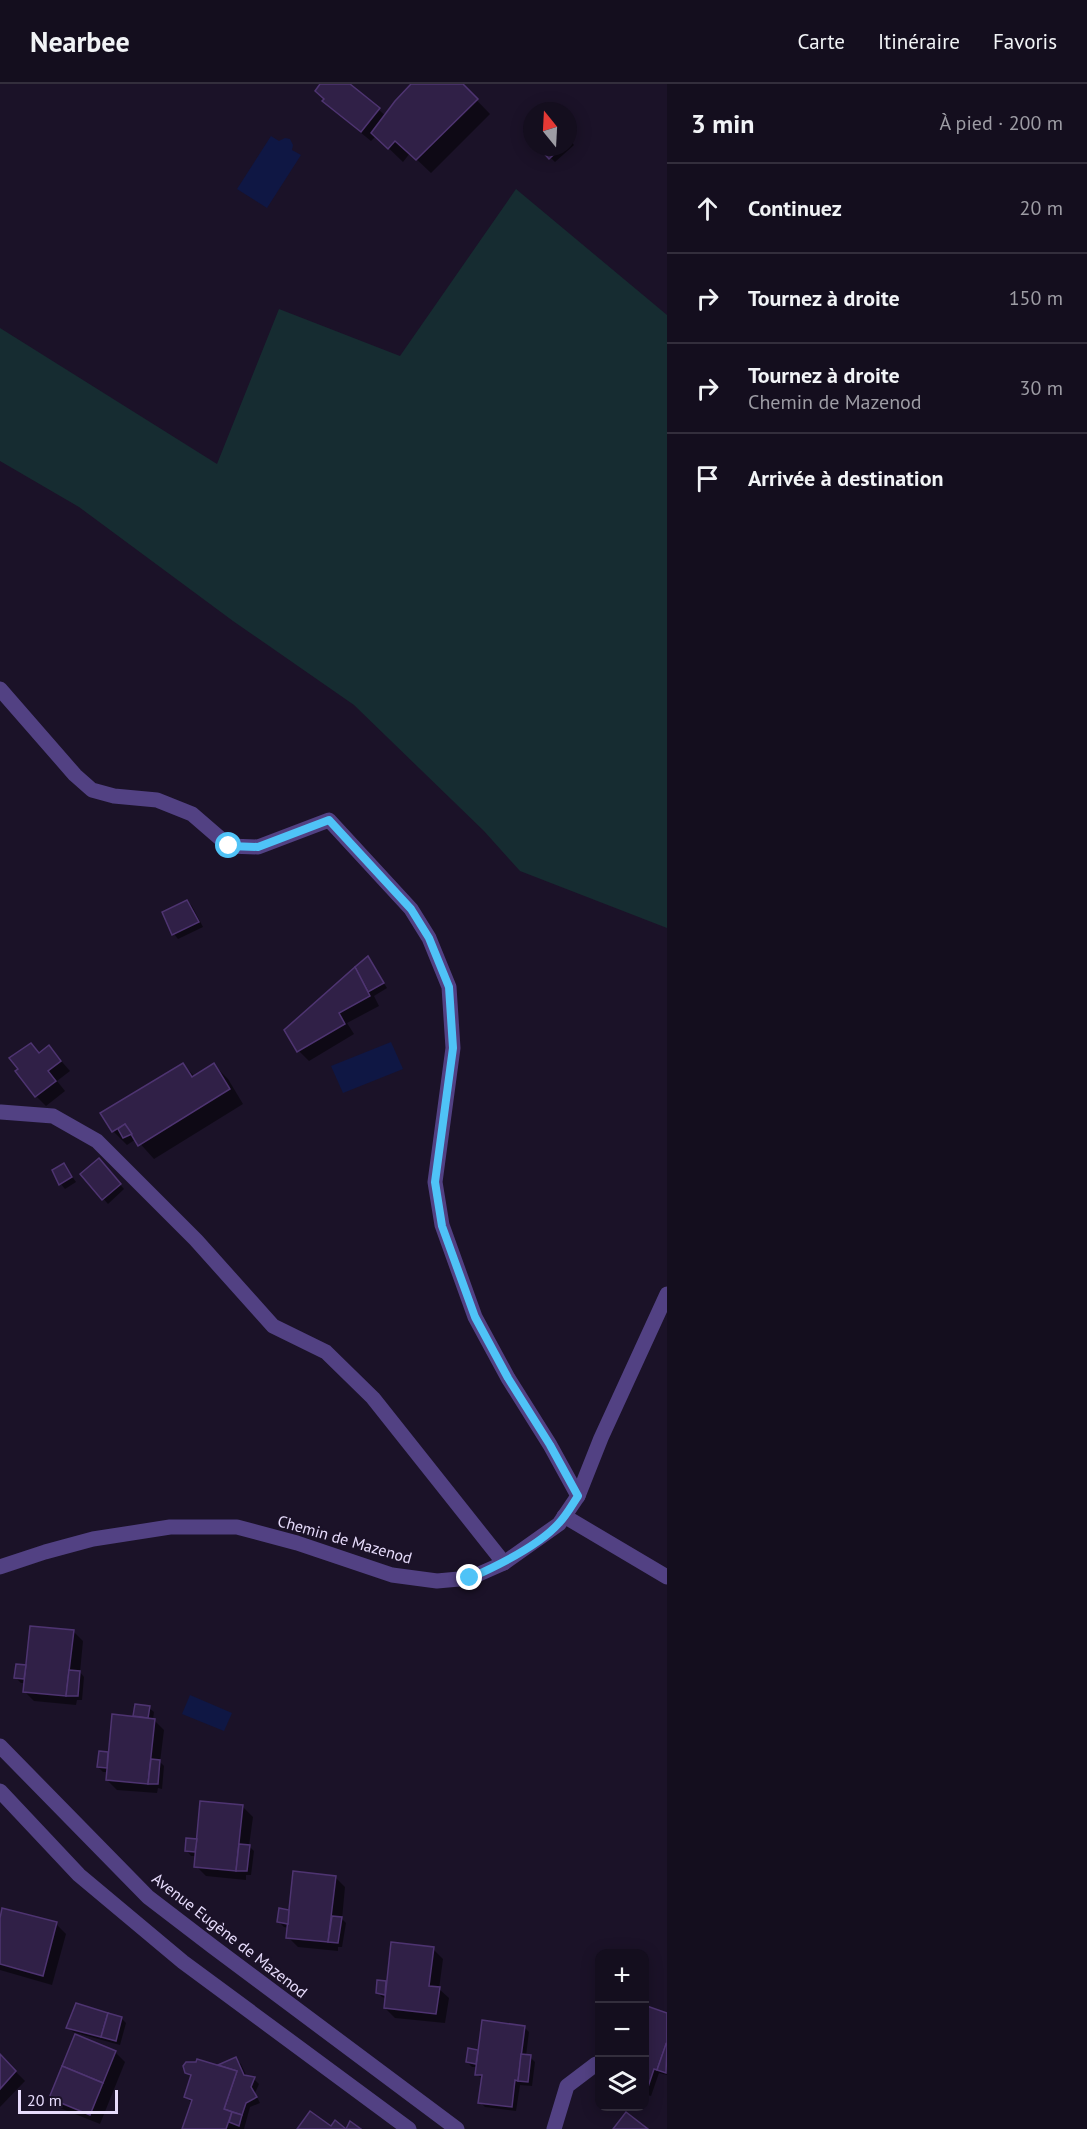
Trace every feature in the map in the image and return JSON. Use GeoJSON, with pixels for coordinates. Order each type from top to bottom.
{"type":"FeatureCollection","features":[{"type":"Feature","properties":{"kind":"street"},"geometry":{"type":"LineString","coordinates":[[0,689],[75,775],[92,790],[114,796],[157,800],[192,814],[229,846],[258,847],[329,820],[411,909],[429,938],[449,987],[453,1048],[435,1182],[442,1226],[475,1317],[508,1378],[550,1445],[578,1496]]}},
{"type":"Feature","properties":{"kind":"street"},"geometry":{"type":"LineString","coordinates":[[1,1112],[53,1116],[97,1142],[196,1239],[273,1326],[326,1352],[373,1398],[504,1563]]}},
{"type":"Feature","properties":{"kind":"street","name":"Chemin de Mazenod"},"geometry":{"type":"LineString","coordinates":[[0,1567],[93,1539],[170,1527],[237,1527],[297,1543],[392,1575],[437,1581],[470,1578],[504,1563],[558,1524],[578,1496],[601,1438],[667,1294]]}},
{"type":"Feature","properties":{"kind":"street"},"geometry":{"type":"LineString","coordinates":[[564,1516],[667,1576]]}},
{"type":"Feature","properties":{"kind":"street","name":"Avenue Eugène de Mazenod"},"geometry":{"type":"LineString","coordinates":[[0,1746],[148,1897],[457,2129]]}},
{"type":"Feature","properties":{"kind":"street"},"geometry":{"type":"LineString","coordinates":[[0,1791],[79,1875],[183,1962],[409,2129]]}},
{"type":"Feature","properties":{"kind":"street"},"geometry":{"type":"LineString","coordinates":[[554,2129],[567,2086],[595,2065]]}},
{"type":"Feature","properties":{"kind":"green space"},"geometry":{"type":"Polygon","coordinates":[[[516,189],[667,315],[667,928],[520,871],[484,831],[354,705],[233,621],[79,507],[0,461],[0,328],[217,464],[279,309],[400,356],[516,189]]]}},
{"type":"Feature","properties":{"kind":"shaded area"},"geometry":{"type":"Polygon","coordinates":[[[271,136],[279,141],[285,138],[290,139],[293,145],[292,150],[301,155],[267,208],[237,189],[271,136]]]}},
{"type":"Feature","properties":{"kind":"shaded area"},"geometry":{"type":"Polygon","coordinates":[[[391,1042],[403,1069],[343,1093],[331,1066],[391,1042]]]}},
{"type":"Feature","properties":{"kind":"shaded area"},"geometry":{"type":"Polygon","coordinates":[[[190,1695],[232,1713],[224,1731],[182,1714],[190,1695]]]}},
{"type":"Feature","properties":{"kind":"building"},"geometry":{"type":"Polygon","coordinates":[[[320,84],[350,84],[380,108],[361,132],[322,101],[324,99],[315,91],[320,84]]]}},
{"type":"Feature","properties":{"kind":"building"},"geometry":{"type":"Polygon","coordinates":[[[411,84],[463,84],[478,99],[416,160],[395,141],[388,149],[371,133],[411,84]]]}},
{"type":"Feature","properties":{"kind":"building"},"geometry":{"type":"Polygon","coordinates":[[[187,900],[199,922],[172,935],[162,912],[187,900]]]}},
{"type":"Feature","properties":{"kind":"building"},"geometry":{"type":"Polygon","coordinates":[[[368,956],[384,983],[368,992],[355,967],[368,956]]]}},
{"type":"Feature","properties":{"kind":"building"},"geometry":{"type":"Polygon","coordinates":[[[355,967],[370,996],[339,1013],[345,1024],[297,1052],[284,1030],[355,967]]]}},
{"type":"Feature","properties":{"kind":"building"},"geometry":{"type":"Polygon","coordinates":[[[31,1043],[39,1053],[49,1045],[61,1061],[48,1071],[56,1081],[35,1097],[15,1071],[18,1069],[9,1058],[31,1043]]]}},
{"type":"Feature","properties":{"kind":"building"},"geometry":{"type":"Polygon","coordinates":[[[183,1063],[192,1077],[214,1063],[230,1089],[138,1146],[125,1124],[112,1132],[100,1113],[183,1063]]]}},
{"type":"Feature","properties":{"kind":"building"},"geometry":{"type":"Polygon","coordinates":[[[125,1124],[132,1134],[123,1138],[118,1129],[125,1124]]]}},
{"type":"Feature","properties":{"kind":"building"},"geometry":{"type":"Polygon","coordinates":[[[99,1158],[121,1184],[102,1200],[80,1174],[99,1158]]]}},
{"type":"Feature","properties":{"kind":"building"},"geometry":{"type":"Polygon","coordinates":[[[64,1163],[72,1177],[59,1185],[52,1170],[64,1163]]]}},
{"type":"Feature","properties":{"kind":"building"},"geometry":{"type":"Polygon","coordinates":[[[30,1626],[74,1630],[66,1696],[23,1692],[30,1626]]]}},
{"type":"Feature","properties":{"kind":"building"},"geometry":{"type":"Polygon","coordinates":[[[16,1664],[26,1665],[24,1679],[14,1678],[16,1664]]]}},
{"type":"Feature","properties":{"kind":"building"},"geometry":{"type":"Polygon","coordinates":[[[69,1670],[80,1671],[78,1696],[66,1696],[69,1670]]]}},
{"type":"Feature","properties":{"kind":"building"},"geometry":{"type":"Polygon","coordinates":[[[135,1704],[150,1706],[148,1718],[133,1716],[135,1704]]]}},
{"type":"Feature","properties":{"kind":"building"},"geometry":{"type":"Polygon","coordinates":[[[112,1714],[155,1719],[148,1784],[106,1780],[112,1714]]]}},
{"type":"Feature","properties":{"kind":"building"},"geometry":{"type":"Polygon","coordinates":[[[99,1751],[108,1752],[107,1768],[97,1767],[99,1751]]]}},
{"type":"Feature","properties":{"kind":"building"},"geometry":{"type":"Polygon","coordinates":[[[151,1759],[160,1760],[158,1784],[148,1784],[151,1759]]]}},
{"type":"Feature","properties":{"kind":"building"},"geometry":{"type":"Polygon","coordinates":[[[200,1801],[243,1805],[236,1871],[194,1867],[200,1801]]]}},
{"type":"Feature","properties":{"kind":"building"},"geometry":{"type":"Polygon","coordinates":[[[186,1838],[197,1839],[195,1852],[185,1851],[186,1838]]]}},
{"type":"Feature","properties":{"kind":"building"},"geometry":{"type":"Polygon","coordinates":[[[239,1844],[250,1845],[247,1871],[236,1871],[239,1844]]]}},
{"type":"Feature","properties":{"kind":"building"},"geometry":{"type":"Polygon","coordinates":[[[293,1871],[336,1876],[328,1942],[286,1938],[293,1871]]]}},
{"type":"Feature","properties":{"kind":"building"},"geometry":{"type":"Polygon","coordinates":[[[2,1908],[57,1922],[43,1976],[0,1964],[2,1908]]]}},
{"type":"Feature","properties":{"kind":"building"},"geometry":{"type":"Polygon","coordinates":[[[279,1908],[289,1910],[288,1924],[277,1922],[279,1908]]]}},
{"type":"Feature","properties":{"kind":"building"},"geometry":{"type":"Polygon","coordinates":[[[332,1916],[342,1917],[338,1943],[328,1942],[332,1916]]]}},
{"type":"Feature","properties":{"kind":"building"},"geometry":{"type":"Polygon","coordinates":[[[391,1942],[434,1947],[429,1986],[440,1987],[436,2014],[384,2008],[391,1942]]]}},
{"type":"Feature","properties":{"kind":"building"},"geometry":{"type":"Polygon","coordinates":[[[377,1980],[386,1981],[385,1995],[376,1993],[377,1980]]]}},
{"type":"Feature","properties":{"kind":"building"},"geometry":{"type":"Polygon","coordinates":[[[76,2003],[108,2013],[101,2037],[66,2028],[76,2003]]]}},
{"type":"Feature","properties":{"kind":"building"},"geometry":{"type":"Polygon","coordinates":[[[649,2007],[667,2013],[667,2042],[657,2070],[654,2069],[649,2084],[649,2007]]]}},
{"type":"Feature","properties":{"kind":"building"},"geometry":{"type":"Polygon","coordinates":[[[108,2013],[122,2017],[116,2041],[101,2037],[108,2013]]]}},
{"type":"Feature","properties":{"kind":"building"},"geometry":{"type":"Polygon","coordinates":[[[482,2020],[525,2026],[518,2081],[515,2080],[512,2107],[478,2103],[482,2075],[475,2075],[482,2020]]]}},
{"type":"Feature","properties":{"kind":"building"},"geometry":{"type":"Polygon","coordinates":[[[75,2034],[116,2051],[103,2083],[62,2066],[75,2034]]]}},
{"type":"Feature","properties":{"kind":"building"},"geometry":{"type":"Polygon","coordinates":[[[667,2045],[666,2073],[657,2070],[667,2045]]]}},
{"type":"Feature","properties":{"kind":"building"},"geometry":{"type":"Polygon","coordinates":[[[468,2048],[478,2050],[476,2064],[466,2062],[468,2048]]]}},
{"type":"Feature","properties":{"kind":"building"},"geometry":{"type":"Polygon","coordinates":[[[0,2054],[16,2071],[0,2089],[0,2054]]]}},
{"type":"Feature","properties":{"kind":"building"},"geometry":{"type":"Polygon","coordinates":[[[521,2054],[531,2055],[528,2082],[518,2081],[521,2054]]]}},
{"type":"Feature","properties":{"kind":"building"},"geometry":{"type":"Polygon","coordinates":[[[236,2057],[244,2075],[255,2077],[251,2087],[257,2097],[246,2103],[242,2115],[224,2109],[237,2071],[218,2065],[236,2057]]]}},
{"type":"Feature","properties":{"kind":"building"},"geometry":{"type":"Polygon","coordinates":[[[197,2059],[237,2071],[224,2109],[232,2112],[226,2129],[182,2129],[192,2100],[184,2097],[191,2075],[185,2073],[183,2066],[186,2062],[196,2062],[197,2059]]]}},
{"type":"Feature","properties":{"kind":"building"},"geometry":{"type":"Polygon","coordinates":[[[62,2066],[103,2083],[90,2115],[49,2098],[62,2066]]]}},
{"type":"Feature","properties":{"kind":"building"},"geometry":{"type":"Polygon","coordinates":[[[310,2111],[331,2126],[335,2120],[346,2129],[297,2129],[310,2111]]]}},
{"type":"Feature","properties":{"kind":"building"},"geometry":{"type":"Polygon","coordinates":[[[232,2112],[242,2115],[239,2126],[229,2122],[232,2112]]]}},
{"type":"Feature","properties":{"kind":"building"},"geometry":{"type":"Polygon","coordinates":[[[626,2112],[648,2129],[613,2129],[626,2112]]]}},
{"type":"Feature","properties":{"kind":"building"},"geometry":{"type":"Polygon","coordinates":[[[350,2121],[361,2129],[346,2129],[350,2121]]]}},
{"type":"Feature","properties":{"kind":"route"},"geometry":{"type":"LineString","coordinates":[[229,846],[258,847],[329,820],[411,909],[429,938],[449,987],[453,1048],[435,1182],[442,1226],[475,1317],[508,1378],[550,1445],[578,1496],[558,1524],[536,1541],[504,1563],[470,1578]]}}]}
